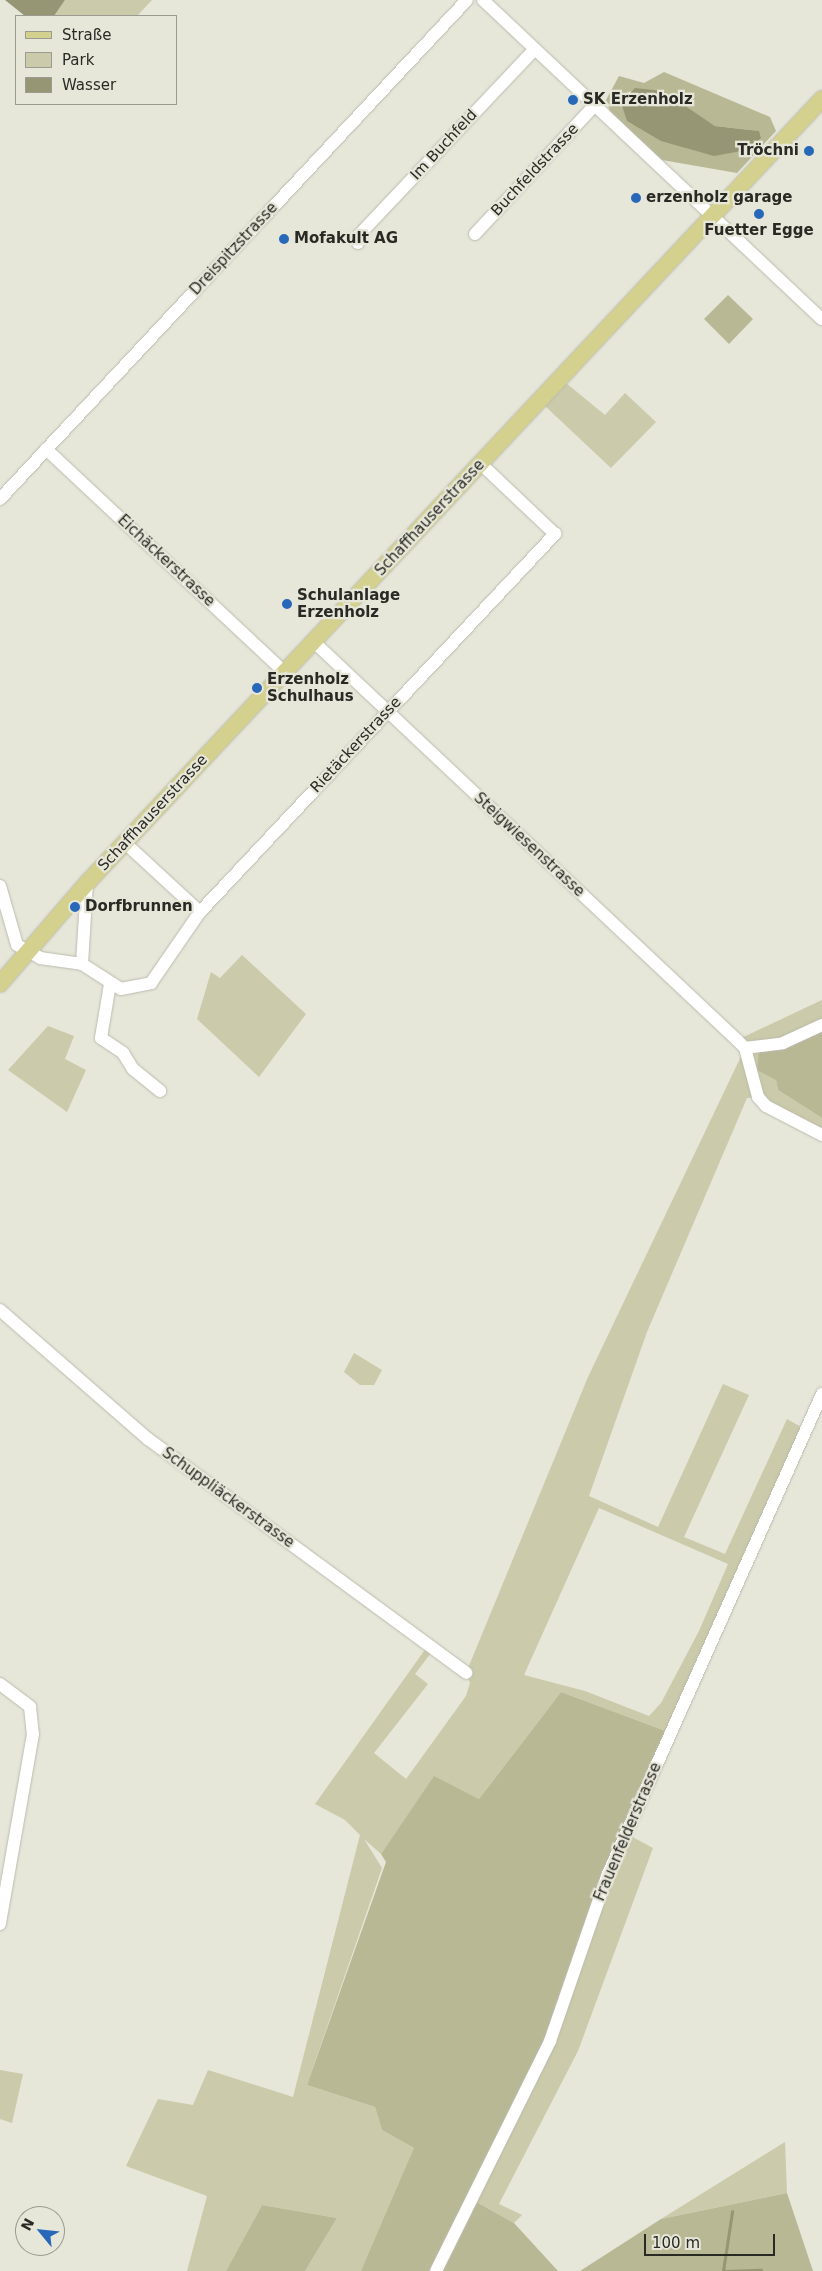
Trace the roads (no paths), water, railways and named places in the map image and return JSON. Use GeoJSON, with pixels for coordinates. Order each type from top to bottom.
{"type":"FeatureCollection","features":[{"type":"Feature","properties":{"kind":"main road","name":"Schaffhauserstrasse"},"geometry":{"type":"LineString","coordinates":[[0,984],[87,883],[822,98]]}},
{"type":"Feature","properties":{"kind":"street","name":"Dreispitzstrasse"},"geometry":{"type":"LineString","coordinates":[[0,498],[467,0]]}},
{"type":"Feature","properties":{"kind":"street"},"geometry":{"type":"LineString","coordinates":[[483,0],[822,318]]}},
{"type":"Feature","properties":{"kind":"street","name":"Im Buchfeld"},"geometry":{"type":"LineString","coordinates":[[358,243],[358,236],[535,49]]}},
{"type":"Feature","properties":{"kind":"street","name":"Buchfeldstrasse"},"geometry":{"type":"LineString","coordinates":[[475,234],[595,106]]}},
{"type":"Feature","properties":{"kind":"street","name":"Eichäckerstrasse"},"geometry":{"type":"LineString","coordinates":[[46,449],[285,673]]}},
{"type":"Feature","properties":{"kind":"street","name":"Rietäckerstrasse"},"geometry":{"type":"LineString","coordinates":[[28,952],[82,964],[110,984],[137,989],[151,983],[200,912],[555,534],[480,464]]}},
{"type":"Feature","properties":{"kind":"street","name":"Steigwiesenstrasse"},"geometry":{"type":"LineString","coordinates":[[314,642],[745,1048]]}},
{"type":"Feature","properties":{"kind":"street"},"geometry":{"type":"LineString","coordinates":[[125,843],[200,912]]}},
{"type":"Feature","properties":{"kind":"street"},"geometry":{"type":"LineString","coordinates":[[82,964],[87,883]]}},
{"type":"Feature","properties":{"kind":"street"},"geometry":{"type":"LineString","coordinates":[[0,886],[13,940],[28,952]]}},
{"type":"Feature","properties":{"kind":"street"},"geometry":{"type":"LineString","coordinates":[[110,984],[101,1038],[123,1053],[133,1069],[160,1091]]}},
{"type":"Feature","properties":{"kind":"street"},"geometry":{"type":"LineString","coordinates":[[822,1025],[782,1043],[745,1048],[753,1084],[766,1106],[822,1135]]}},
{"type":"Feature","properties":{"kind":"street","name":"Schuppliäckerstrasse"},"geometry":{"type":"LineString","coordinates":[[0,1310],[148,1439],[466,1673]]}},
{"type":"Feature","properties":{"kind":"street","name":"Frauenfelderstrasse"},"geometry":{"type":"LineString","coordinates":[[436,2271],[550,2041],[607,1876],[822,1394]]}},
{"type":"Feature","properties":{"kind":"street"},"geometry":{"type":"LineString","coordinates":[[0,1684],[30,1707],[33,1734],[0,1924]]}},
{"type":"Feature","properties":{"kind":"water"},"geometry":{"type":"Polygon","coordinates":[[[5,0],[65,0],[55,15],[24,15],[5,0]]]}},
{"type":"Feature","properties":{"kind":"water"},"geometry":{"type":"Polygon","coordinates":[[[635,88],[663,91],[715,126],[759,131],[761,138],[747,150],[714,156],[661,141],[627,121],[621,103],[635,88]]]}},
{"type":"Feature","properties":{"kind":"waterway"},"geometry":{"type":"LineString","coordinates":[[723,2271],[732,2212]]}},
{"type":"Feature","properties":{"kind":"waterway"},"geometry":{"type":"LineString","coordinates":[[725,2271],[761,2270]]}},
{"type":"Feature","properties":{"kind":"place","name":"SK Erzenholz"},"geometry":{"type":"Point","coordinates":[573,100]}},
{"type":"Feature","properties":{"kind":"place","name":"Tröchni"},"geometry":{"type":"Point","coordinates":[809,151]}},
{"type":"Feature","properties":{"kind":"place","name":"erzenholz garage"},"geometry":{"type":"Point","coordinates":[636,198]}},
{"type":"Feature","properties":{"kind":"place","name":"Fuetter Egge"},"geometry":{"type":"Point","coordinates":[759,214]}},
{"type":"Feature","properties":{"kind":"place","name":"Mofakult AG"},"geometry":{"type":"Point","coordinates":[284,239]}},
{"type":"Feature","properties":{"kind":"place","name":"Schulanlage Erzenholz"},"geometry":{"type":"Point","coordinates":[287,604]}},
{"type":"Feature","properties":{"kind":"place","name":"Erzenholz Schulhaus"},"geometry":{"type":"Point","coordinates":[257,688]}},
{"type":"Feature","properties":{"kind":"place","name":"Dorfbrunnen"},"geometry":{"type":"Point","coordinates":[75,907]}}]}
